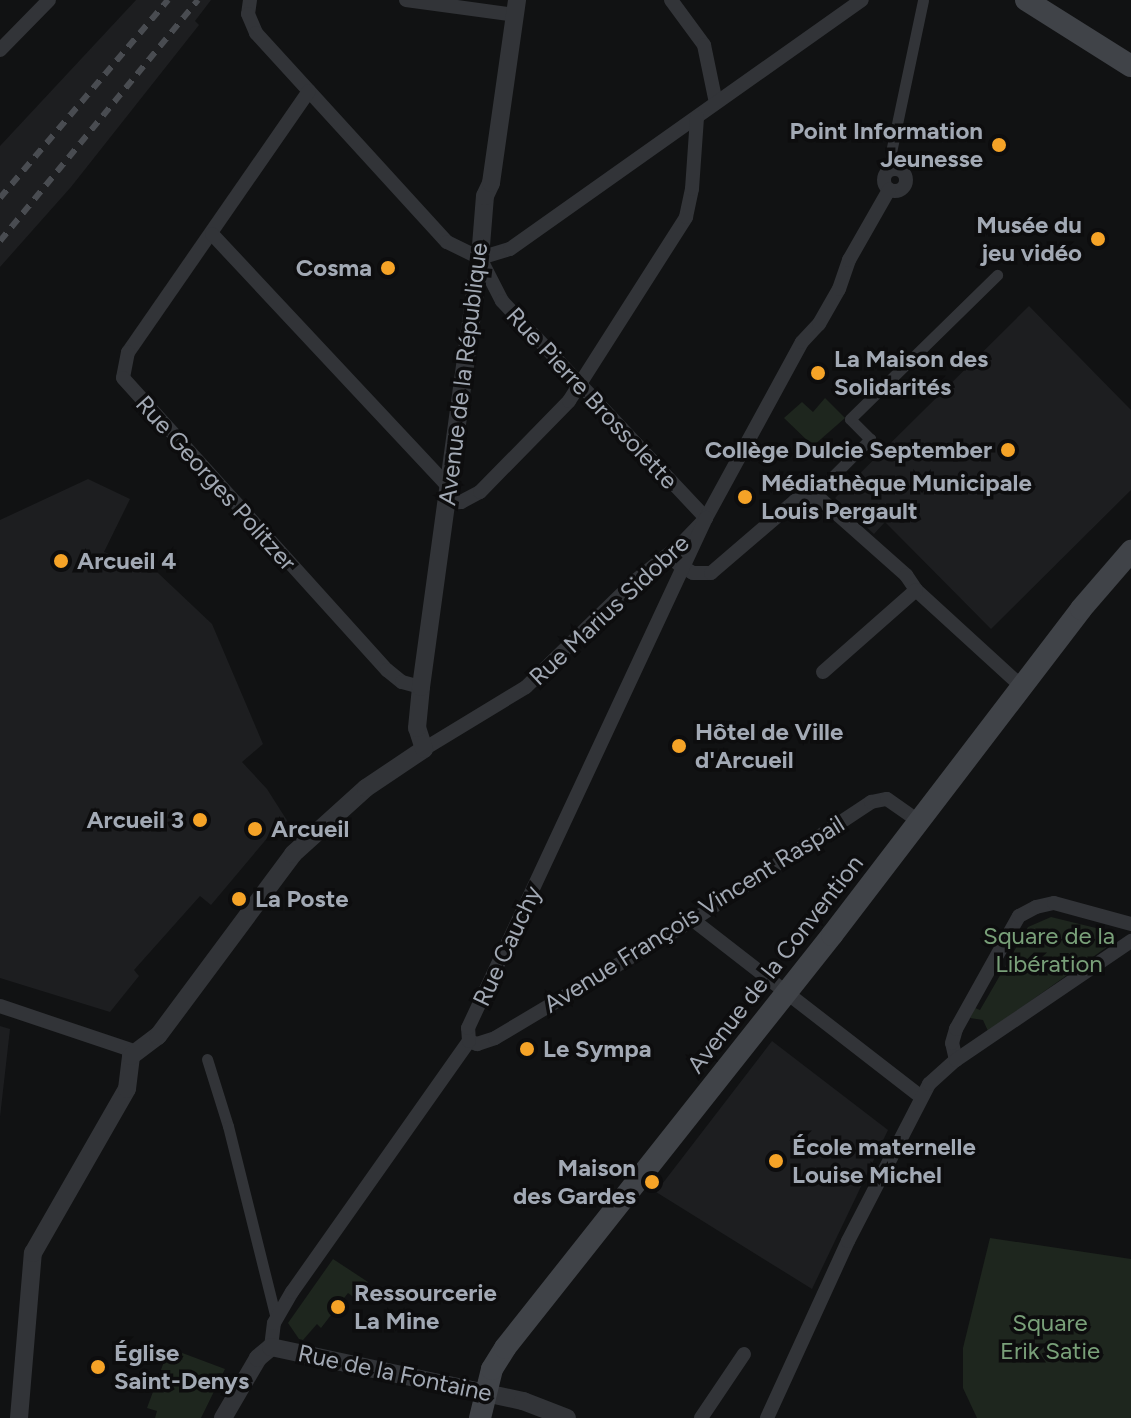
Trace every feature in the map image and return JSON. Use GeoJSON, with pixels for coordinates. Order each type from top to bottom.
{"type":"FeatureCollection","features":[{"type":"Feature","properties":{"kind":"main road"},"geometry":{"type":"LineString","coordinates":[[1026,0],[1131,66]]}},
{"type":"Feature","properties":{"kind":"main road","name":"Avenue de la Convention"},"geometry":{"type":"LineString","coordinates":[[480,1418],[492,1369],[505,1348],[786,994],[1021,686],[1131,551]]}},
{"type":"Feature","properties":{"kind":"street"},"geometry":{"type":"LineString","coordinates":[[0,50],[49,0]]}},
{"type":"Feature","properties":{"kind":"street"},"geometry":{"type":"LineString","coordinates":[[250,0],[248,14],[256,33],[447,242],[480,258],[510,249],[862,0]]}},
{"type":"Feature","properties":{"kind":"street"},"geometry":{"type":"LineString","coordinates":[[406,0],[516,8]]}},
{"type":"Feature","properties":{"kind":"street"},"geometry":{"type":"LineString","coordinates":[[671,0],[704,45],[716,103]]}},
{"type":"Feature","properties":{"kind":"street","name":"Rue Marius Sidobre"},"geometry":{"type":"LineString","coordinates":[[134,1051],[158,1036],[293,854],[366,788],[526,687],[635,581],[706,518],[802,342],[819,324],[839,289],[854,251],[889,190],[884,178],[893,169],[890,157],[923,0]]}},
{"type":"Feature","properties":{"kind":"street","name":"Avenue de la République"},"geometry":{"type":"LineString","coordinates":[[424,749],[417,728],[421,687],[480,258],[485,196],[491,183],[516,8]]}},
{"type":"Feature","properties":{"kind":"street","name":"Rue Georges Politzer"},"geometry":{"type":"LineString","coordinates":[[309,91],[128,352],[123,378],[387,670],[402,682],[421,687]]}},
{"type":"Feature","properties":{"kind":"street"},"geometry":{"type":"LineString","coordinates":[[212,234],[448,494],[461,502],[480,492],[569,401],[686,217],[692,189],[697,117]]}},
{"type":"Feature","properties":{"kind":"street","name":"Rue Pierre Brossolette"},"geometry":{"type":"LineString","coordinates":[[480,258],[491,285],[502,301],[706,518]]}},
{"type":"Feature","properties":{"kind":"street"},"geometry":{"type":"LineString","coordinates":[[662,559],[704,575],[716,571],[795,501],[813,496],[870,439],[850,419],[997,275]]}},
{"type":"Feature","properties":{"kind":"street"},"geometry":{"type":"LineString","coordinates":[[813,496],[826,503],[906,575],[916,590],[1021,686]]}},
{"type":"Feature","properties":{"kind":"street","name":"Rue Cauchy"},"geometry":{"type":"LineString","coordinates":[[223,1418],[269,1348],[276,1319],[469,1041],[468,1028],[706,518]]}},
{"type":"Feature","properties":{"kind":"street"},"geometry":{"type":"LineString","coordinates":[[823,672],[916,590]]}},
{"type":"Feature","properties":{"kind":"street","name":"Avenue François Vincent Raspail"},"geometry":{"type":"LineString","coordinates":[[469,1041],[487,1042],[693,920],[871,802],[887,799],[919,821]]}},
{"type":"Feature","properties":{"kind":"street"},"geometry":{"type":"LineString","coordinates":[[956,1060],[952,1043],[956,1029],[1019,916],[1036,907],[1054,903],[1131,924]]}},
{"type":"Feature","properties":{"kind":"street"},"geometry":{"type":"LineString","coordinates":[[693,920],[920,1096]]}},
{"type":"Feature","properties":{"kind":"street"},"geometry":{"type":"LineString","coordinates":[[767,1418],[848,1241],[920,1096],[956,1060],[1131,941]]}},
{"type":"Feature","properties":{"kind":"street"},"geometry":{"type":"LineString","coordinates":[[0,1006],[134,1051],[129,1061],[127,1089],[33,1253],[19,1418]]}},
{"type":"Feature","properties":{"kind":"street"},"geometry":{"type":"LineString","coordinates":[[207,1059],[228,1126],[276,1319]]}},
{"type":"Feature","properties":{"kind":"street","name":"Rue de la Fontaine"},"geometry":{"type":"LineString","coordinates":[[269,1348],[523,1401],[567,1418]]}},
{"type":"Feature","properties":{"kind":"street"},"geometry":{"type":"LineString","coordinates":[[701,1418],[744,1354]]}},
{"type":"Feature","properties":{"kind":"shaded area"},"geometry":{"type":"Polygon","coordinates":[[[136,0],[211,0],[195,21],[199,25],[71,187],[0,267],[0,146],[136,0]]]}},
{"type":"Feature","properties":{"kind":"shaded area","name":"Collège Dulcie September"},"geometry":{"type":"Polygon","coordinates":[[[1029,306],[1131,410],[1131,490],[991,629],[885,522],[874,534],[835,498],[1029,306]]]}},
{"type":"Feature","properties":{"kind":"shaded area"},"geometry":{"type":"Polygon","coordinates":[[[88,479],[130,499],[104,552],[157,572],[212,624],[263,744],[242,762],[267,789],[288,822],[274,830],[211,905],[200,896],[134,970],[139,976],[110,1012],[0,978],[0,520],[88,479]]]}},
{"type":"Feature","properties":{"kind":"shaded area"},"geometry":{"type":"Polygon","coordinates":[[[0,1026],[10,1029],[0,1117],[0,1026]]]}},
{"type":"Feature","properties":{"kind":"shaded area","name":"École maternelle Louise Michel"},"geometry":{"type":"Polygon","coordinates":[[[772,1041],[888,1130],[812,1289],[656,1192],[772,1041]]]}},
{"type":"Feature","properties":{"kind":"green space"},"geometry":{"type":"Polygon","coordinates":[[[825,398],[845,418],[813,446],[784,418],[802,402],[813,412],[825,398]]]}},
{"type":"Feature","properties":{"kind":"green space","name":"Square de la Libération"},"geometry":{"type":"Polygon","coordinates":[[[1051,917],[1100,929],[1099,936],[1107,947],[988,1031],[983,1020],[970,1018],[975,1008],[980,1010],[1028,927],[1051,917]]]}},
{"type":"Feature","properties":{"kind":"green space","name":"Square Erik Satie"},"geometry":{"type":"Polygon","coordinates":[[[990,1238],[1131,1259],[1131,1418],[977,1418],[963,1388],[963,1348],[990,1238]]]}},
{"type":"Feature","properties":{"kind":"green space"},"geometry":{"type":"Polygon","coordinates":[[[333,1259],[368,1282],[356,1299],[348,1293],[321,1328],[317,1324],[303,1340],[299,1339],[288,1323],[333,1259]]]}},
{"type":"Feature","properties":{"kind":"green space"},"geometry":{"type":"Polygon","coordinates":[[[169,1348],[225,1369],[201,1418],[155,1418],[157,1411],[147,1408],[169,1348]]]}},
{"type":"Feature","properties":{"kind":"railway"},"geometry":{"type":"LineString","coordinates":[[0,198],[168,0]]}},
{"type":"Feature","properties":{"kind":"railway"},"geometry":{"type":"LineString","coordinates":[[0,241],[198,0]]}},
{"type":"Feature","properties":{"kind":"place","name":"Point Information Jeunesse"},"geometry":{"type":"Point","coordinates":[999,145]}},
{"type":"Feature","properties":{"kind":"place","name":"Musée du jeu vidéo"},"geometry":{"type":"Point","coordinates":[1098,239]}},
{"type":"Feature","properties":{"kind":"place","name":"Cosma"},"geometry":{"type":"Point","coordinates":[388,268]}},
{"type":"Feature","properties":{"kind":"place","name":"La Maison des Solidarités"},"geometry":{"type":"Point","coordinates":[818,373]}},
{"type":"Feature","properties":{"kind":"place","name":"Collège Dulcie September"},"geometry":{"type":"Point","coordinates":[1008,450]}},
{"type":"Feature","properties":{"kind":"place","name":"Médiathèque Municipale Louis Pergault"},"geometry":{"type":"Point","coordinates":[745,497]}},
{"type":"Feature","properties":{"kind":"place","name":"Arcueil 4"},"geometry":{"type":"Point","coordinates":[61,561]}},
{"type":"Feature","properties":{"kind":"place","name":"Hôtel de Ville d'Arcueil"},"geometry":{"type":"Point","coordinates":[679,746]}},
{"type":"Feature","properties":{"kind":"place","name":"Arcueil 3"},"geometry":{"type":"Point","coordinates":[200,820]}},
{"type":"Feature","properties":{"kind":"place","name":"Arcueil"},"geometry":{"type":"Point","coordinates":[255,829]}},
{"type":"Feature","properties":{"kind":"place","name":"La Poste"},"geometry":{"type":"Point","coordinates":[239,899]}},
{"type":"Feature","properties":{"kind":"place","name":"Le Sympa"},"geometry":{"type":"Point","coordinates":[527,1049]}},
{"type":"Feature","properties":{"kind":"place","name":"École maternelle Louise Michel"},"geometry":{"type":"Point","coordinates":[776,1161]}},
{"type":"Feature","properties":{"kind":"place","name":"Maison des Gardes"},"geometry":{"type":"Point","coordinates":[652,1182]}},
{"type":"Feature","properties":{"kind":"place","name":"Ressourcerie La Mine"},"geometry":{"type":"Point","coordinates":[338,1307]}},
{"type":"Feature","properties":{"kind":"place","name":"Église Saint-Denys"},"geometry":{"type":"Point","coordinates":[98,1367]}}]}
